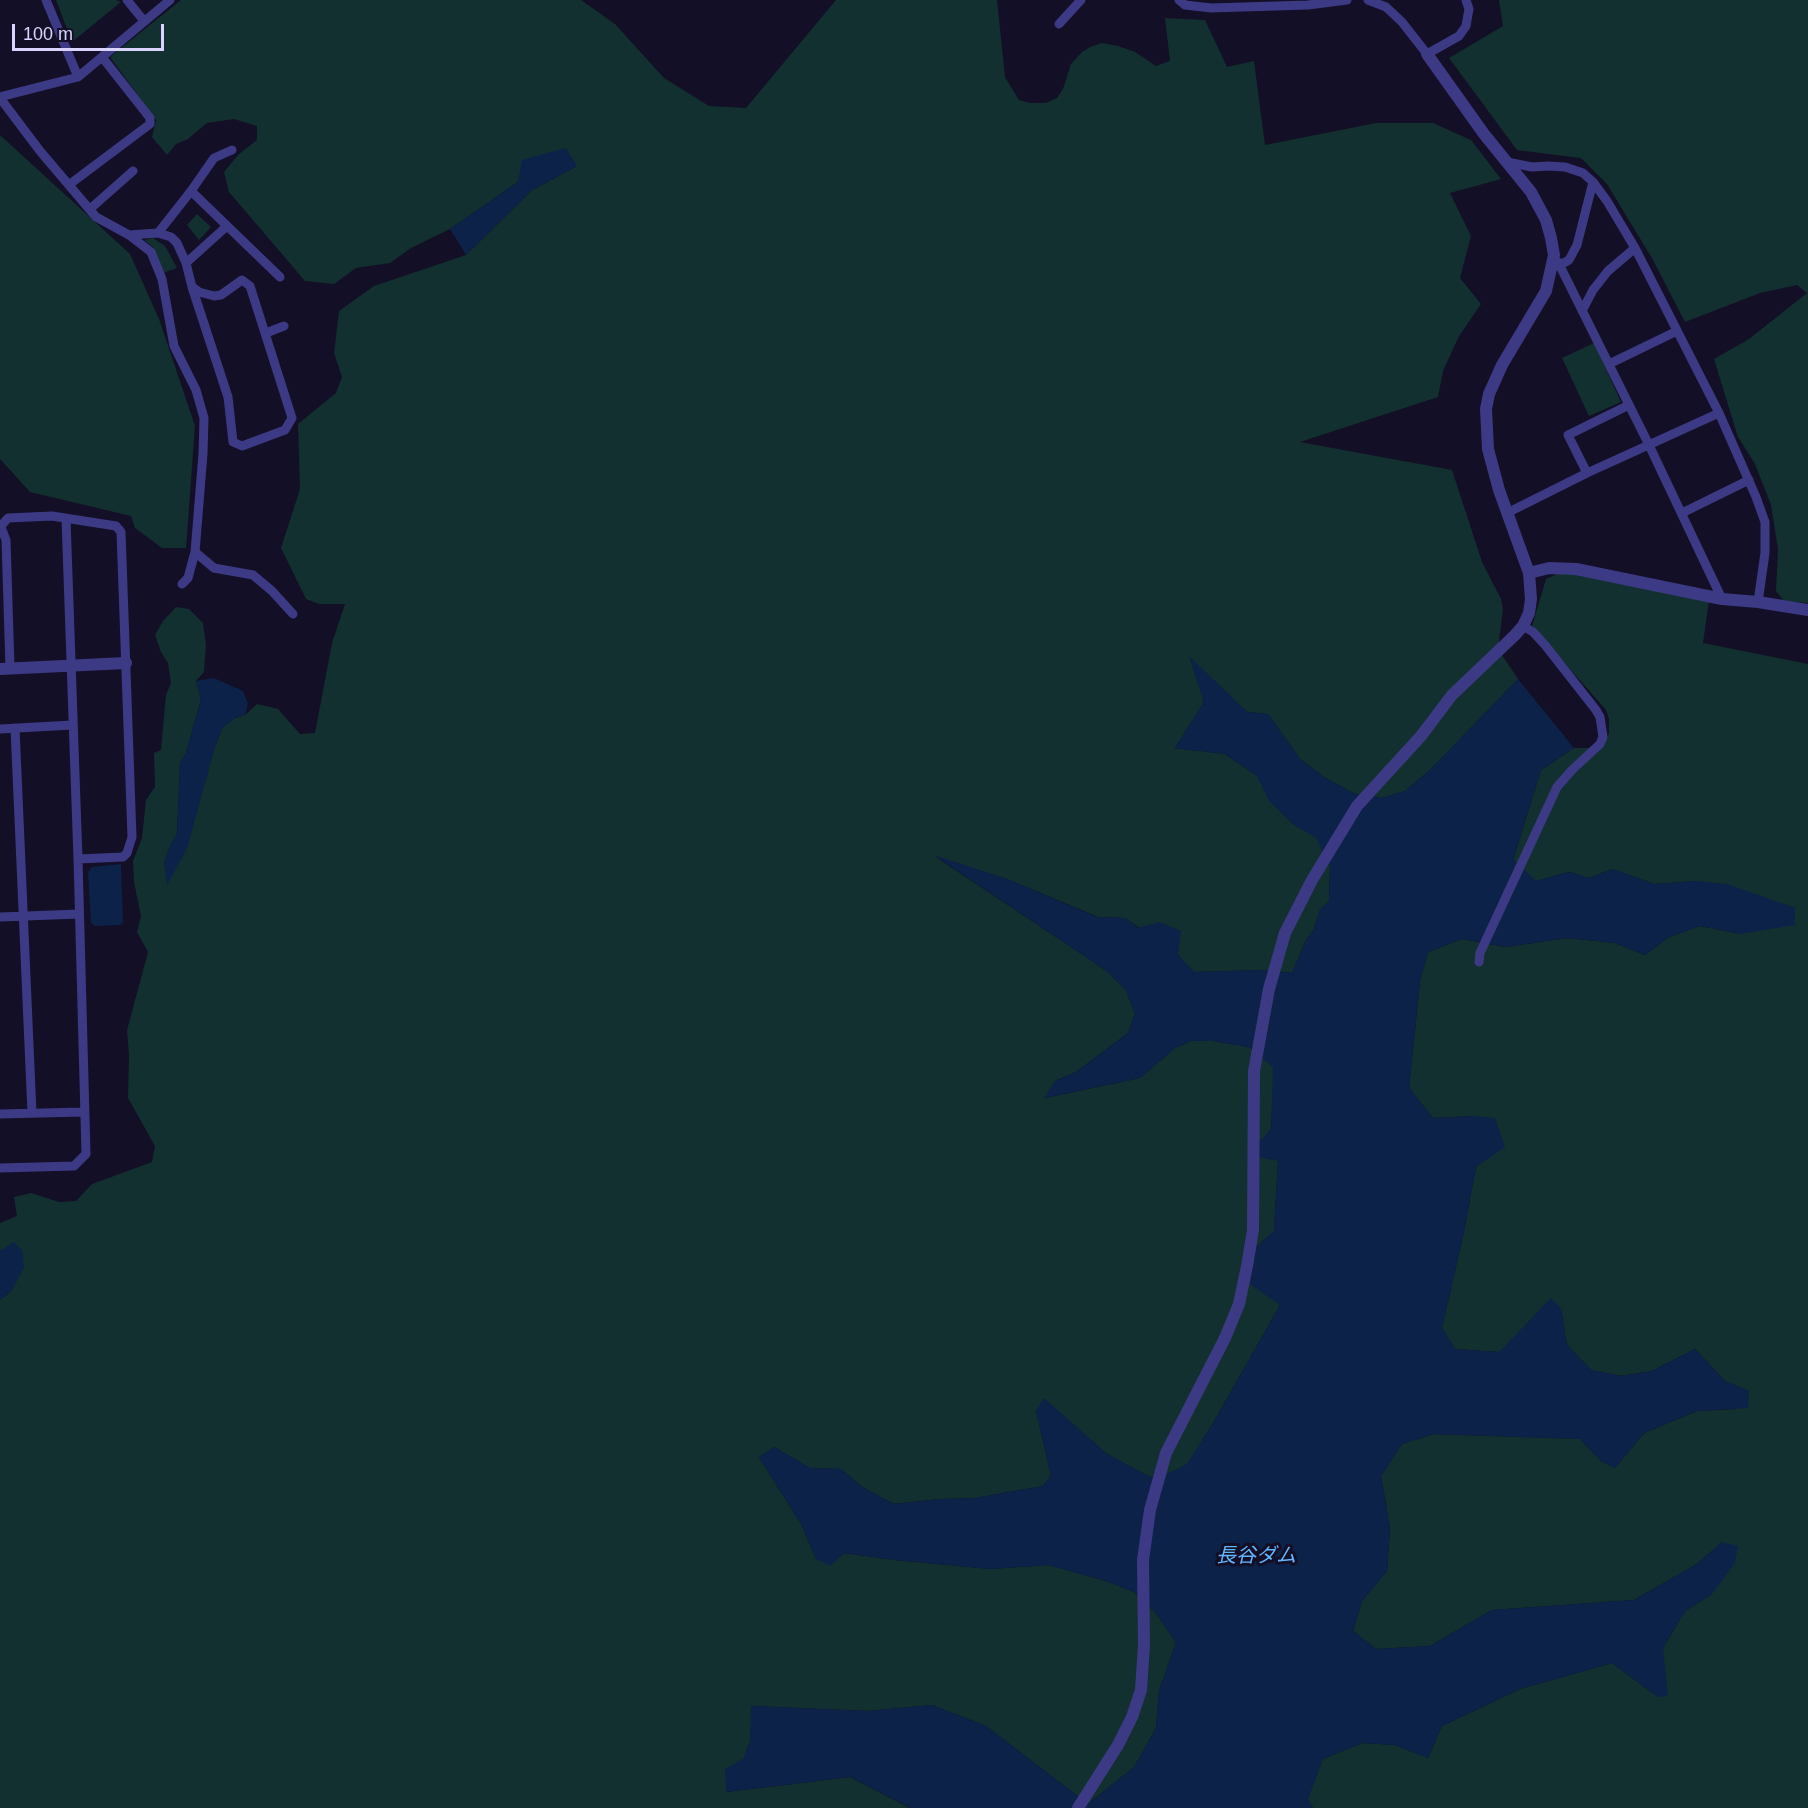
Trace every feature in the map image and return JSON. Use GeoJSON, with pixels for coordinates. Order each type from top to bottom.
{"type":"FeatureCollection","features":[{"type":"Feature","properties":{"kind":"street"},"geometry":{"type":"LineString","coordinates":[[46,0],[78,78]]}},
{"type":"Feature","properties":{"kind":"street"},"geometry":{"type":"LineString","coordinates":[[127,0],[144,21]]}},
{"type":"Feature","properties":{"kind":"street"},"geometry":{"type":"LineString","coordinates":[[170,0],[78,78],[0,98],[40,151],[96,217],[129,234],[150,252],[162,279],[174,346],[196,390],[204,418],[195,552],[188,578],[182,584]]}},
{"type":"Feature","properties":{"kind":"street"},"geometry":{"type":"LineString","coordinates":[[1059,24],[1081,0]]}},
{"type":"Feature","properties":{"kind":"street"},"geometry":{"type":"LineString","coordinates":[[1179,0],[1185,5],[1211,8],[1308,5],[1347,0]]}},
{"type":"Feature","properties":{"kind":"street"},"geometry":{"type":"LineString","coordinates":[[1368,0],[1385,2],[1427,54],[1484,134],[1532,192],[1546,220],[1557,260],[1722,599]]}},
{"type":"Feature","properties":{"kind":"street"},"geometry":{"type":"LineString","coordinates":[[1427,54],[1459,36],[1466,26],[1468,9],[1466,0]]}},
{"type":"Feature","properties":{"kind":"street"},"geometry":{"type":"LineString","coordinates":[[70,184],[150,124],[150,118],[102,57]]}},
{"type":"Feature","properties":{"kind":"street"},"geometry":{"type":"LineString","coordinates":[[158,233],[214,158],[232,150]]}},
{"type":"Feature","properties":{"kind":"street"},"geometry":{"type":"LineString","coordinates":[[1507,162],[1532,167],[1565,167],[1583,173],[1607,201],[1635,248],[1719,412],[1765,522],[1765,553],[1758,602]]}},
{"type":"Feature","properties":{"kind":"street"},"geometry":{"type":"LineString","coordinates":[[90,209],[133,171]]}},
{"type":"Feature","properties":{"kind":"street"},"geometry":{"type":"LineString","coordinates":[[1557,260],[1569,260],[1576,245],[1593,182]]}},
{"type":"Feature","properties":{"kind":"street"},"geometry":{"type":"LineString","coordinates":[[191,191],[280,277]]}},
{"type":"Feature","properties":{"kind":"street"},"geometry":{"type":"LineString","coordinates":[[186,263],[227,226]]}},
{"type":"Feature","properties":{"kind":"street"},"geometry":{"type":"LineString","coordinates":[[129,234],[158,233],[171,237],[177,243],[186,263],[192,287],[228,398],[234,442],[242,446],[285,430],[292,418],[250,286],[242,280],[229,291],[214,296],[199,292],[192,287]]}},
{"type":"Feature","properties":{"kind":"street"},"geometry":{"type":"LineString","coordinates":[[1582,310],[1608,271],[1635,248]]}},
{"type":"Feature","properties":{"kind":"street"},"geometry":{"type":"LineString","coordinates":[[1078,1808],[1118,1745],[1132,1717],[1141,1690],[1144,1645],[1144,1550],[1150,1510],[1166,1453],[1225,1338],[1239,1304],[1253,1230],[1254,1071],[1269,989],[1286,933],[1312,880],[1357,806],[1421,736],[1452,695],[1523,626],[1529,613],[1529,573],[1507,513],[1488,449],[1488,401],[1502,365],[1546,291],[1557,260]]}},
{"type":"Feature","properties":{"kind":"street"},"geometry":{"type":"LineString","coordinates":[[266,333],[284,326]]}},
{"type":"Feature","properties":{"kind":"street"},"geometry":{"type":"LineString","coordinates":[[1609,364],[1677,331]]}},
{"type":"Feature","properties":{"kind":"street"},"geometry":{"type":"LineString","coordinates":[[1587,473],[1568,435],[1629,405]]}},
{"type":"Feature","properties":{"kind":"street"},"geometry":{"type":"LineString","coordinates":[[1507,513],[1719,412]]}},
{"type":"Feature","properties":{"kind":"street"},"geometry":{"type":"LineString","coordinates":[[1682,513],[1749,480]]}},
{"type":"Feature","properties":{"kind":"street"},"geometry":{"type":"LineString","coordinates":[[78,859],[123,857],[127,853],[132,837],[126,663],[121,532],[116,525],[52,516],[8,518],[1,527],[6,540],[5,668],[126,663]]}},
{"type":"Feature","properties":{"kind":"street"},"geometry":{"type":"LineString","coordinates":[[0,1168],[74,1166],[86,1154],[66,519]]}},
{"type":"Feature","properties":{"kind":"street"},"geometry":{"type":"LineString","coordinates":[[195,552],[214,568],[253,575],[272,591],[293,614]]}},
{"type":"Feature","properties":{"kind":"street"},"geometry":{"type":"LineString","coordinates":[[1529,573],[1549,568],[1576,569],[1722,599],[1808,610]]}},
{"type":"Feature","properties":{"kind":"street"},"geometry":{"type":"LineString","coordinates":[[1480,958],[1557,787],[1591,754],[1603,737],[1600,717],[1596,710],[1545,645],[1533,632],[1523,626]]}},
{"type":"Feature","properties":{"kind":"street"},"geometry":{"type":"LineString","coordinates":[[0,729],[72,726]]}},
{"type":"Feature","properties":{"kind":"street"},"geometry":{"type":"LineString","coordinates":[[15,728],[32,1113]]}},
{"type":"Feature","properties":{"kind":"street"},"geometry":{"type":"LineString","coordinates":[[0,917],[80,914]]}},
{"type":"Feature","properties":{"kind":"street"},"geometry":{"type":"LineString","coordinates":[[0,1114],[83,1112]]}},
{"type":"Feature","properties":{"kind":"green space"},"geometry":{"type":"Polygon","coordinates":[[[56,0],[116,0],[121,2],[72,42],[56,0]]]}},
{"type":"Feature","properties":{"kind":"green space"},"geometry":{"type":"Polygon","coordinates":[[[181,0],[581,0],[615,24],[664,78],[709,106],[746,108],[836,0],[997,0],[1005,77],[1019,100],[1030,103],[1046,103],[1057,98],[1063,89],[1071,64],[1090,47],[1102,43],[1118,46],[1135,52],[1156,66],[1170,61],[1165,18],[1205,20],[1227,67],[1254,61],[1265,145],[1376,123],[1433,123],[1471,140],[1501,179],[1450,193],[1471,236],[1460,278],[1481,304],[1459,336],[1443,371],[1438,397],[1300,442],[1452,470],[1482,562],[1501,599],[1503,609],[1498,649],[1518,679],[1431,769],[1405,791],[1382,798],[1355,794],[1324,777],[1300,759],[1268,714],[1247,712],[1190,658],[1204,702],[1175,748],[1225,754],[1257,776],[1270,801],[1293,824],[1316,837],[1330,866],[1329,901],[1320,910],[1314,929],[1306,940],[1292,973],[1266,970],[1194,972],[1178,955],[1125,918],[1098,917],[1007,879],[936,857],[1092,961],[1109,973],[1126,990],[1135,1014],[1128,1033],[1076,1072],[1055,1081],[1045,1098],[1140,1078],[1175,1048],[1191,1041],[1213,1041],[1249,1047],[1274,1067],[1271,1129],[1278,1161],[1274,1231],[1254,1249],[1280,1305],[1213,1423],[1187,1465],[1157,1479],[1107,1454],[1044,1399],[1036,1411],[1051,1475],[1043,1486],[975,1498],[894,1504],[862,1487],[841,1469],[810,1468],[774,1447],[759,1457],[801,1524],[816,1559],[845,1553],[990,1569],[1049,1565],[1106,1581],[1134,1592],[1155,1612],[1176,1642],[1159,1691],[1156,1728],[1134,1767],[1088,1804],[986,1726],[932,1705],[868,1711],[752,1706],[750,1741],[744,1758],[726,1792],[850,1777],[910,1808],[0,1808],[0,1300],[12,1290],[15,1243],[0,1251],[0,1223],[17,1216],[14,1197],[31,1193],[59,1202],[76,1201],[92,1184],[152,1162],[155,1146],[128,1098],[127,1030],[148,952],[137,932],[141,916],[134,882],[133,861],[142,838],[146,800],[155,787],[154,753],[161,750],[166,695],[171,683],[168,663],[155,635],[163,621],[176,607],[189,609],[203,623],[206,645],[204,672],[196,681],[201,699],[186,753],[180,763],[177,833],[164,864],[206,778],[223,727],[235,718],[245,715],[257,704],[278,709],[300,734],[315,733],[332,643],[345,604],[319,604],[306,599],[281,548],[300,489],[298,424],[336,393],[342,377],[334,353],[339,311],[374,286],[466,255],[532,190],[577,166],[518,182],[450,229],[411,248],[390,263],[356,268],[334,284],[305,281],[229,192],[224,172],[239,154],[257,140],[257,126],[234,119],[207,123],[188,139],[176,144],[167,155],[152,137],[156,120],[110,57],[181,0]]]}},
{"type":"Feature","properties":{"kind":"green space"},"geometry":{"type":"Polygon","coordinates":[[[1499,0],[1808,0],[1808,603],[1784,601],[1776,591],[1778,549],[1771,505],[1755,464],[1738,437],[1714,359],[1749,339],[1807,293],[1797,285],[1760,293],[1685,322],[1653,260],[1607,184],[1581,158],[1517,150],[1449,58],[1503,26],[1499,0]]]}},
{"type":"Feature","properties":{"kind":"green space"},"geometry":{"type":"Polygon","coordinates":[[[0,135],[130,254],[159,319],[195,426],[186,548],[162,548],[135,528],[131,516],[30,492],[0,459],[0,135]]]}},
{"type":"Feature","properties":{"kind":"green space"},"geometry":{"type":"Polygon","coordinates":[[[197,214],[211,227],[199,240],[187,225],[197,214]]]}},
{"type":"Feature","properties":{"kind":"green space"},"geometry":{"type":"Polygon","coordinates":[[[153,238],[165,246],[177,268],[163,273],[154,248],[144,240],[153,238]]]}},
{"type":"Feature","properties":{"kind":"green space"},"geometry":{"type":"Polygon","coordinates":[[[1594,343],[1621,402],[1589,416],[1562,358],[1594,343]]]}},
{"type":"Feature","properties":{"kind":"green space"},"geometry":{"type":"Polygon","coordinates":[[[1561,572],[1709,601],[1703,643],[1808,664],[1808,1808],[1313,1808],[1307,1799],[1323,1759],[1362,1743],[1395,1745],[1428,1758],[1442,1726],[1520,1689],[1612,1663],[1658,1697],[1663,1648],[1685,1611],[1712,1594],[1722,1542],[1697,1564],[1634,1600],[1492,1610],[1430,1646],[1376,1649],[1353,1631],[1362,1601],[1387,1571],[1390,1528],[1381,1476],[1402,1444],[1434,1434],[1580,1439],[1601,1461],[1615,1468],[1644,1433],[1697,1411],[1736,1409],[1749,1391],[1725,1381],[1695,1349],[1652,1371],[1621,1376],[1591,1370],[1567,1345],[1561,1309],[1499,1352],[1455,1349],[1442,1328],[1476,1167],[1472,1116],[1433,1118],[1409,1088],[1420,981],[1428,952],[1462,939],[1505,947],[1568,938],[1615,943],[1645,955],[1669,937],[1700,926],[1741,934],[1795,908],[1696,881],[1654,884],[1613,869],[1589,878],[1569,872],[1536,881],[1513,860],[1541,770],[1574,748],[1595,748],[1605,743],[1609,733],[1609,719],[1606,710],[1532,626],[1546,579],[1561,572]]]}},
{"type":"Feature","properties":{"kind":"water"},"geometry":{"type":"Polygon","coordinates":[[[566,148],[577,166],[532,190],[466,255],[450,229],[518,182],[522,160],[566,148]]]}},
{"type":"Feature","properties":{"kind":"water","name":"長谷ダム"},"geometry":{"type":"Polygon","coordinates":[[[1189,656],[1247,712],[1268,714],[1300,759],[1324,777],[1355,794],[1382,798],[1405,791],[1431,769],[1518,679],[1574,748],[1541,770],[1513,859],[1536,881],[1569,872],[1589,878],[1613,869],[1654,884],[1696,881],[1727,884],[1795,908],[1795,925],[1741,934],[1700,926],[1669,937],[1645,955],[1615,943],[1568,938],[1505,947],[1462,939],[1428,952],[1420,981],[1409,1088],[1433,1118],[1472,1116],[1495,1118],[1505,1147],[1476,1167],[1442,1328],[1455,1349],[1499,1352],[1551,1298],[1561,1309],[1567,1345],[1591,1370],[1621,1376],[1652,1371],[1695,1349],[1725,1381],[1749,1391],[1748,1408],[1696,1411],[1644,1433],[1615,1468],[1601,1461],[1580,1439],[1434,1434],[1402,1444],[1381,1476],[1390,1528],[1387,1571],[1362,1601],[1353,1631],[1376,1649],[1430,1646],[1492,1610],[1634,1600],[1697,1564],[1722,1542],[1738,1546],[1735,1563],[1712,1594],[1685,1611],[1663,1648],[1668,1696],[1658,1697],[1612,1663],[1520,1689],[1442,1726],[1428,1758],[1395,1745],[1362,1743],[1323,1759],[1308,1799],[1313,1808],[911,1808],[850,1777],[726,1792],[725,1769],[744,1758],[750,1741],[751,1706],[868,1711],[932,1705],[986,1726],[1088,1804],[1134,1767],[1156,1728],[1159,1691],[1176,1642],[1155,1612],[1134,1592],[1106,1581],[1049,1565],[990,1569],[845,1553],[830,1566],[816,1559],[801,1524],[759,1457],[774,1447],[810,1468],[841,1469],[862,1487],[894,1504],[975,1498],[1043,1486],[1051,1475],[1036,1411],[1044,1398],[1107,1454],[1157,1479],[1187,1464],[1280,1305],[1250,1284],[1254,1249],[1274,1231],[1278,1161],[1258,1157],[1258,1143],[1271,1129],[1273,1067],[1249,1047],[1213,1041],[1191,1041],[1175,1048],[1140,1078],[1044,1098],[1055,1081],[1076,1072],[1128,1033],[1135,1014],[1126,990],[1109,973],[1092,961],[934,855],[1007,879],[1097,917],[1125,918],[1138,928],[1160,922],[1181,931],[1178,955],[1194,972],[1266,970],[1292,973],[1306,940],[1314,929],[1320,910],[1329,901],[1330,866],[1316,838],[1293,824],[1269,801],[1257,776],[1225,754],[1175,748],[1204,702],[1189,656]]]}},
{"type":"Feature","properties":{"kind":"water"},"geometry":{"type":"Polygon","coordinates":[[[214,678],[243,691],[248,704],[245,715],[235,718],[223,727],[215,746],[187,849],[167,885],[164,864],[177,833],[180,763],[186,753],[201,700],[196,681],[214,678]]]}},
{"type":"Feature","properties":{"kind":"water"},"geometry":{"type":"Polygon","coordinates":[[[121,864],[123,922],[120,925],[95,926],[91,923],[88,872],[92,867],[121,864]]]}},
{"type":"Feature","properties":{"kind":"water"},"geometry":{"type":"Polygon","coordinates":[[[14,1242],[22,1250],[24,1268],[12,1290],[0,1300],[0,1251],[14,1242]]]}}]}
